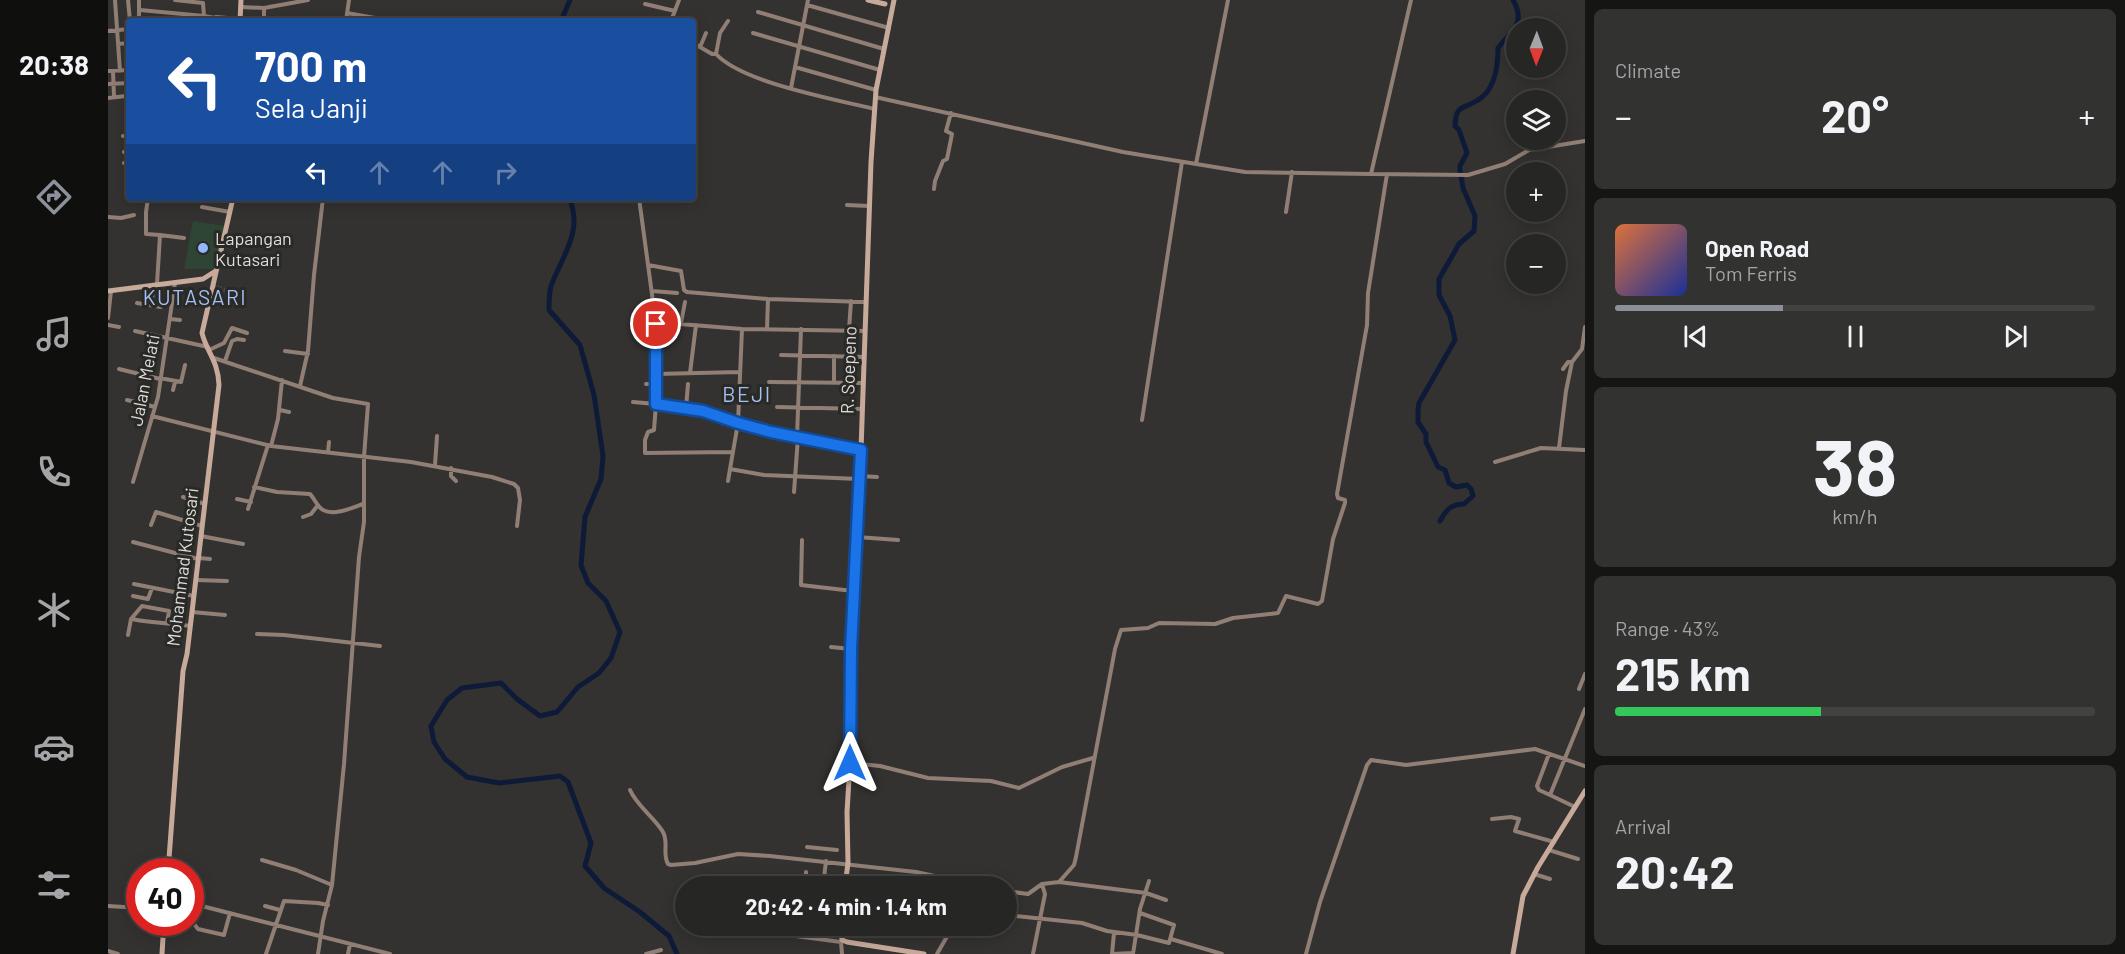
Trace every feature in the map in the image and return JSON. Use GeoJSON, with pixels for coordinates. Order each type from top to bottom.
{"type":"FeatureCollection","features":[{"type":"Feature","properties":{"kind":"street"},"geometry":{"type":"LineString","coordinates":[[115,0],[120,71]]}},
{"type":"Feature","properties":{"kind":"street"},"geometry":{"type":"LineString","coordinates":[[128,0],[130,18]]}},
{"type":"Feature","properties":{"kind":"street"},"geometry":{"type":"LineString","coordinates":[[139,0],[140,18]]}},
{"type":"Feature","properties":{"kind":"street"},"geometry":{"type":"LineString","coordinates":[[176,0],[203,3],[204,16]]}},
{"type":"Feature","properties":{"kind":"street"},"geometry":{"type":"LineString","coordinates":[[240,18],[241,3],[264,8],[308,0]]}},
{"type":"Feature","properties":{"kind":"street"},"geometry":{"type":"LineString","coordinates":[[346,18],[349,0]]}},
{"type":"Feature","properties":{"kind":"street"},"geometry":{"type":"LineString","coordinates":[[672,18],[679,0]]}},
{"type":"Feature","properties":{"kind":"street"},"geometry":{"type":"LineString","coordinates":[[868,0],[885,4],[894,0]]}},
{"type":"Feature","properties":{"kind":"street","name":"R. Soepeno"},"geometry":{"type":"LineString","coordinates":[[846,876],[853,591],[861,450],[874,109],[894,0]]}},
{"type":"Feature","properties":{"kind":"street"},"geometry":{"type":"LineString","coordinates":[[1196,164],[1228,0]]}},
{"type":"Feature","properties":{"kind":"street"},"geometry":{"type":"LineString","coordinates":[[1372,174],[1412,0]]}},
{"type":"Feature","properties":{"kind":"street"},"geometry":{"type":"LineString","coordinates":[[791,88],[808,2],[889,28]]}},
{"type":"Feature","properties":{"kind":"street"},"geometry":{"type":"LineString","coordinates":[[645,4],[675,11]]}},
{"type":"Feature","properties":{"kind":"street"},"geometry":{"type":"LineString","coordinates":[[885,4],[892,13]]}},
{"type":"Feature","properties":{"kind":"street"},"geometry":{"type":"LineString","coordinates":[[264,8],[264,18]]}},
{"type":"Feature","properties":{"kind":"street"},"geometry":{"type":"LineString","coordinates":[[140,10],[211,18]]}},
{"type":"Feature","properties":{"kind":"street"},"geometry":{"type":"LineString","coordinates":[[758,12],[884,49]]}},
{"type":"Feature","properties":{"kind":"street"},"geometry":{"type":"LineString","coordinates":[[347,13],[375,18]]}},
{"type":"Feature","properties":{"kind":"street"},"geometry":{"type":"LineString","coordinates":[[108,17],[116,16]]}},
{"type":"Feature","properties":{"kind":"street"},"geometry":{"type":"LineString","coordinates":[[716,54],[720,33],[728,21]]}},
{"type":"Feature","properties":{"kind":"street"},"geometry":{"type":"LineString","coordinates":[[108,31],[126,29]]}},
{"type":"Feature","properties":{"kind":"street"},"geometry":{"type":"LineString","coordinates":[[700,47],[706,33]]}},
{"type":"Feature","properties":{"kind":"street"},"geometry":{"type":"LineString","coordinates":[[753,33],[880,70]]}},
{"type":"Feature","properties":{"kind":"street"},"geometry":{"type":"LineString","coordinates":[[118,44],[126,43]]}},
{"type":"Feature","properties":{"kind":"street"},"geometry":{"type":"LineString","coordinates":[[696,45],[716,54],[737,70],[762,80],[874,109]]}},
{"type":"Feature","properties":{"kind":"street"},"geometry":{"type":"LineString","coordinates":[[795,67],[876,94],[951,113],[1082,143],[1245,172],[1468,175],[1505,164],[1529,150],[1585,141]]}},
{"type":"Feature","properties":{"kind":"street"},"geometry":{"type":"LineString","coordinates":[[114,97],[110,84],[110,71],[126,70]]}},
{"type":"Feature","properties":{"kind":"street"},"geometry":{"type":"LineString","coordinates":[[110,84],[126,83]]}},
{"type":"Feature","properties":{"kind":"street"},"geometry":{"type":"LineString","coordinates":[[108,98],[126,96]]}},
{"type":"Feature","properties":{"kind":"street"},"geometry":{"type":"LineString","coordinates":[[934,189],[934,183],[943,161],[947,159],[952,134],[946,131],[951,113]]}},
{"type":"Feature","properties":{"kind":"street"},"geometry":{"type":"LineString","coordinates":[[1142,420],[1182,162]]}},
{"type":"Feature","properties":{"kind":"street"},"geometry":{"type":"LineString","coordinates":[[1286,212],[1292,172]]}},
{"type":"Feature","properties":{"kind":"street"},"geometry":{"type":"LineString","coordinates":[[1059,882],[1074,865],[1076,857],[1115,649],[1121,630],[1148,628],[1159,622],[1215,624],[1233,618],[1278,614],[1286,597],[1318,604],[1322,601],[1331,549],[1345,503],[1345,500],[1338,498],[1337,494],[1367,325],[1368,293],[1387,174]]}},
{"type":"Feature","properties":{"kind":"street"},"geometry":{"type":"LineString","coordinates":[[148,201],[147,234],[184,238]]}},
{"type":"Feature","properties":{"kind":"street","name":"Mohammad Kutosari"},"geometry":{"type":"LineString","coordinates":[[169,858],[178,723],[219,385],[214,358],[202,333],[232,201]]}},
{"type":"Feature","properties":{"kind":"street"},"geometry":{"type":"LineString","coordinates":[[300,386],[308,354],[323,201]]}},
{"type":"Feature","properties":{"kind":"street"},"geometry":{"type":"LineString","coordinates":[[639,201],[656,322],[656,404],[654,430],[648,432],[645,437],[646,462]]}},
{"type":"Feature","properties":{"kind":"street"},"geometry":{"type":"LineString","coordinates":[[847,205],[870,206]]}},
{"type":"Feature","properties":{"kind":"street"},"geometry":{"type":"LineString","coordinates":[[202,207],[230,212]]}},
{"type":"Feature","properties":{"kind":"street"},"geometry":{"type":"LineString","coordinates":[[108,217],[121,218],[134,215]]}},
{"type":"Feature","properties":{"kind":"street"},"geometry":{"type":"LineString","coordinates":[[151,306],[160,235]]}},
{"type":"Feature","properties":{"kind":"street"},"geometry":{"type":"LineString","coordinates":[[648,265],[681,271],[684,290],[687,292],[768,299],[866,302]]}},
{"type":"Feature","properties":{"kind":"street"},"geometry":{"type":"LineString","coordinates":[[108,318],[109,289],[203,279],[215,271]]}},
{"type":"Feature","properties":{"kind":"street"},"geometry":{"type":"LineString","coordinates":[[203,279],[210,282],[212,286]]}},
{"type":"Feature","properties":{"kind":"street","name":"Jalan Melati"},"geometry":{"type":"LineString","coordinates":[[133,482],[155,406],[175,283]]}},
{"type":"Feature","properties":{"kind":"street"},"geometry":{"type":"LineString","coordinates":[[652,291],[677,293]]}},
{"type":"Feature","properties":{"kind":"street"},"geometry":{"type":"LineString","coordinates":[[767,329],[768,299]]}},
{"type":"Feature","properties":{"kind":"street"},"geometry":{"type":"LineString","coordinates":[[849,330],[851,301]]}},
{"type":"Feature","properties":{"kind":"street"},"geometry":{"type":"LineString","coordinates":[[681,323],[685,302]]}},
{"type":"Feature","properties":{"kind":"street"},"geometry":{"type":"LineString","coordinates":[[137,303],[161,307]]}},
{"type":"Feature","properties":{"kind":"street"},"geometry":{"type":"LineString","coordinates":[[170,319],[180,320]]}},
{"type":"Feature","properties":{"kind":"street"},"geometry":{"type":"LineString","coordinates":[[656,322],[742,329],[865,330]]}},
{"type":"Feature","properties":{"kind":"street"},"geometry":{"type":"LineString","coordinates":[[108,325],[119,327]]}},
{"type":"Feature","properties":{"kind":"street"},"geometry":{"type":"LineString","coordinates":[[690,373],[696,325]]}},
{"type":"Feature","properties":{"kind":"street"},"geometry":{"type":"LineString","coordinates":[[1563,369],[1583,350],[1585,327]]}},
{"type":"Feature","properties":{"kind":"street"},"geometry":{"type":"LineString","coordinates":[[135,331],[209,349],[224,343],[232,328],[247,333]]}},
{"type":"Feature","properties":{"kind":"street"},"geometry":{"type":"LineString","coordinates":[[728,481],[738,423],[742,329]]}},
{"type":"Feature","properties":{"kind":"street"},"geometry":{"type":"LineString","coordinates":[[794,492],[801,329]]}},
{"type":"Feature","properties":{"kind":"street"},"geometry":{"type":"LineString","coordinates":[[225,361],[232,342],[237,339],[244,340]]}},
{"type":"Feature","properties":{"kind":"street"},"geometry":{"type":"LineString","coordinates":[[285,351],[308,354]]}},
{"type":"Feature","properties":{"kind":"street"},"geometry":{"type":"LineString","coordinates":[[781,356],[864,357]]}},
{"type":"Feature","properties":{"kind":"street"},"geometry":{"type":"LineString","coordinates":[[834,356],[834,382]]}},
{"type":"Feature","properties":{"kind":"street"},"geometry":{"type":"LineString","coordinates":[[214,358],[333,398],[366,403],[368,410],[364,457],[364,522],[352,643],[346,744],[333,885],[321,920],[318,954]]}},
{"type":"Feature","properties":{"kind":"street"},"geometry":{"type":"LineString","coordinates":[[1559,448],[1564,401],[1572,362]]}},
{"type":"Feature","properties":{"kind":"street"},"geometry":{"type":"LineString","coordinates":[[118,369],[182,382],[185,365]]}},
{"type":"Feature","properties":{"kind":"street"},"geometry":{"type":"LineString","coordinates":[[656,374],[740,372]]}},
{"type":"Feature","properties":{"kind":"street"},"geometry":{"type":"LineString","coordinates":[[248,509],[280,410],[282,380]]}},
{"type":"Feature","properties":{"kind":"street"},"geometry":{"type":"LineString","coordinates":[[768,381],[863,383]]}},
{"type":"Feature","properties":{"kind":"street"},"geometry":{"type":"LineString","coordinates":[[173,390],[175,382]]}},
{"type":"Feature","properties":{"kind":"street"},"geometry":{"type":"LineString","coordinates":[[646,384],[655,384]]}},
{"type":"Feature","properties":{"kind":"street"},"geometry":{"type":"LineString","coordinates":[[686,408],[688,384]]}},
{"type":"Feature","properties":{"kind":"street"},"geometry":{"type":"LineString","coordinates":[[127,400],[155,406]]}},
{"type":"Feature","properties":{"kind":"street"},"geometry":{"type":"LineString","coordinates":[[633,402],[686,408],[738,423],[861,450]]}},
{"type":"Feature","properties":{"kind":"street"},"geometry":{"type":"LineString","coordinates":[[777,407],[862,409]]}},
{"type":"Feature","properties":{"kind":"street"},"geometry":{"type":"LineString","coordinates":[[280,410],[290,412]]}},
{"type":"Feature","properties":{"kind":"street"},"geometry":{"type":"LineString","coordinates":[[152,416],[213,429],[270,445],[435,465],[492,477],[514,484],[520,494],[516,526]]}},
{"type":"Feature","properties":{"kind":"street"},"geometry":{"type":"LineString","coordinates":[[435,465],[436,436]]}},
{"type":"Feature","properties":{"kind":"street"},"geometry":{"type":"LineString","coordinates":[[328,452],[329,442]]}},
{"type":"Feature","properties":{"kind":"street"},"geometry":{"type":"LineString","coordinates":[[1495,462],[1541,448],[1585,450]]}},
{"type":"Feature","properties":{"kind":"street"},"geometry":{"type":"LineString","coordinates":[[645,453],[732,452]]}},
{"type":"Feature","properties":{"kind":"street"},"geometry":{"type":"LineString","coordinates":[[451,468],[451,476],[456,481]]}},
{"type":"Feature","properties":{"kind":"street"},"geometry":{"type":"LineString","coordinates":[[730,469],[764,475],[877,477]]}},
{"type":"Feature","properties":{"kind":"street"},"geometry":{"type":"LineString","coordinates":[[254,487],[310,494],[321,509],[331,512],[363,504]]}},
{"type":"Feature","properties":{"kind":"street"},"geometry":{"type":"LineString","coordinates":[[183,497],[205,504]]}},
{"type":"Feature","properties":{"kind":"street"},"geometry":{"type":"LineString","coordinates":[[237,499],[251,502]]}},
{"type":"Feature","properties":{"kind":"street"},"geometry":{"type":"LineString","coordinates":[[303,517],[311,514],[318,505]]}},
{"type":"Feature","properties":{"kind":"street"},"geometry":{"type":"LineString","coordinates":[[151,525],[156,512],[202,526]]}},
{"type":"Feature","properties":{"kind":"street"},"geometry":{"type":"LineString","coordinates":[[201,536],[243,544]]}},
{"type":"Feature","properties":{"kind":"street"},"geometry":{"type":"LineString","coordinates":[[855,537],[898,540]]}},
{"type":"Feature","properties":{"kind":"street"},"geometry":{"type":"LineString","coordinates":[[802,540],[801,585],[853,591]]}},
{"type":"Feature","properties":{"kind":"street"},"geometry":{"type":"LineString","coordinates":[[133,542],[198,559],[210,559]]}},
{"type":"Feature","properties":{"kind":"street"},"geometry":{"type":"LineString","coordinates":[[195,580],[227,581]]}},
{"type":"Feature","properties":{"kind":"street"},"geometry":{"type":"LineString","coordinates":[[134,584],[194,597]]}},
{"type":"Feature","properties":{"kind":"street"},"geometry":{"type":"LineString","coordinates":[[133,596],[148,599],[152,588]]}},
{"type":"Feature","properties":{"kind":"street"},"geometry":{"type":"LineString","coordinates":[[128,634],[131,619],[144,606],[169,611],[167,623]]}},
{"type":"Feature","properties":{"kind":"street"},"geometry":{"type":"LineString","coordinates":[[192,612],[225,615]]}},
{"type":"Feature","properties":{"kind":"street"},"geometry":{"type":"LineString","coordinates":[[131,619],[190,626]]}},
{"type":"Feature","properties":{"kind":"street"},"geometry":{"type":"LineString","coordinates":[[257,634],[284,634],[380,646]]}},
{"type":"Feature","properties":{"kind":"street"},"geometry":{"type":"LineString","coordinates":[[831,647],[851,649]]}},
{"type":"Feature","properties":{"kind":"street"},"geometry":{"type":"LineString","coordinates":[[1579,689],[1583,684],[1585,674]]}},
{"type":"Feature","properties":{"kind":"street"},"geometry":{"type":"LineString","coordinates":[[1550,795],[1583,719],[1585,709]]}},
{"type":"Feature","properties":{"kind":"street"},"geometry":{"type":"LineString","coordinates":[[1306,954],[1320,902],[1368,762],[1374,760],[1406,765],[1531,749],[1585,766]]}},
{"type":"Feature","properties":{"kind":"street"},"geometry":{"type":"LineString","coordinates":[[1549,754],[1538,788],[1575,807]]}},
{"type":"Feature","properties":{"kind":"street"},"geometry":{"type":"LineString","coordinates":[[850,763],[880,766],[928,778],[991,781],[1019,788],[1062,767],[1094,758]]}},
{"type":"Feature","properties":{"kind":"street"},"geometry":{"type":"LineString","coordinates":[[630,790],[632,796],[652,816],[662,831],[667,841],[665,853],[668,864],[695,863],[738,854],[848,863],[932,876]]}},
{"type":"Feature","properties":{"kind":"street"},"geometry":{"type":"LineString","coordinates":[[1513,954],[1521,902],[1534,874],[1585,791]]}},
{"type":"Feature","properties":{"kind":"street"},"geometry":{"type":"LineString","coordinates":[[1492,819],[1511,817],[1520,819],[1515,831],[1554,842]]}},
{"type":"Feature","properties":{"kind":"street"},"geometry":{"type":"LineString","coordinates":[[807,847],[837,850]]}},
{"type":"Feature","properties":{"kind":"street"},"geometry":{"type":"LineString","coordinates":[[1549,850],[1578,859]]}},
{"type":"Feature","properties":{"kind":"street"},"geometry":{"type":"LineString","coordinates":[[262,860],[296,870],[333,885]]}},
{"type":"Feature","properties":{"kind":"street"},"geometry":{"type":"LineString","coordinates":[[824,876],[826,861]]}},
{"type":"Feature","properties":{"kind":"street"},"geometry":{"type":"LineString","coordinates":[[1534,874],[1550,879]]}},
{"type":"Feature","properties":{"kind":"street"},"geometry":{"type":"LineString","coordinates":[[1114,933],[1112,954],[1133,953],[1140,913],[1149,881]]}},
{"type":"Feature","properties":{"kind":"street"},"geometry":{"type":"LineString","coordinates":[[1017,892],[1028,894],[1042,884],[1059,882],[1146,894],[1166,900]]}},
{"type":"Feature","properties":{"kind":"street"},"geometry":{"type":"LineString","coordinates":[[1033,954],[1045,894],[1042,884]]}},
{"type":"Feature","properties":{"kind":"street"},"geometry":{"type":"LineString","coordinates":[[266,954],[285,900],[328,905]]}},
{"type":"Feature","properties":{"kind":"street"},"geometry":{"type":"LineString","coordinates":[[108,906],[126,907]]}},
{"type":"Feature","properties":{"kind":"street"},"geometry":{"type":"LineString","coordinates":[[204,906],[390,954]]}},
{"type":"Feature","properties":{"kind":"street"},"geometry":{"type":"LineString","coordinates":[[265,906],[280,910]]}},
{"type":"Feature","properties":{"kind":"street"},"geometry":{"type":"LineString","coordinates":[[204,930],[224,934],[230,913]]}},
{"type":"Feature","properties":{"kind":"street"},"geometry":{"type":"LineString","coordinates":[[1017,916],[1082,923],[1114,933],[1137,935],[1168,943],[1174,925],[1140,913]]}},
{"type":"Feature","properties":{"kind":"street"},"geometry":{"type":"LineString","coordinates":[[162,954],[163,936]]}},
{"type":"Feature","properties":{"kind":"street"},"geometry":{"type":"LineString","coordinates":[[797,936],[924,954]]}},
{"type":"Feature","properties":{"kind":"street"},"geometry":{"type":"LineString","coordinates":[[841,936],[842,954]]}},
{"type":"Feature","properties":{"kind":"street"},"geometry":{"type":"LineString","coordinates":[[937,954],[947,936]]}},
{"type":"Feature","properties":{"kind":"street"},"geometry":{"type":"LineString","coordinates":[[1171,939],[1222,954]]}},
{"type":"Feature","properties":{"kind":"street"},"geometry":{"type":"LineString","coordinates":[[348,954],[350,944]]}},
{"type":"Feature","properties":{"kind":"street"},"geometry":{"type":"LineString","coordinates":[[358,954],[360,946]]}},
{"type":"Feature","properties":{"kind":"street"},"geometry":{"type":"LineString","coordinates":[[646,954],[661,950]]}},
{"type":"Feature","properties":{"kind":"street"},"geometry":{"type":"LineString","coordinates":[[108,951],[118,954]]}},
{"type":"Feature","properties":{"kind":"green space","name":"Lapangan Kutasari"},"geometry":{"type":"Polygon","coordinates":[[[193,221],[225,226],[213,269],[184,269],[193,221]]]}},
{"type":"Feature","properties":{"kind":"waterway"},"geometry":{"type":"LineString","coordinates":[[562,18],[570,0]]}},
{"type":"Feature","properties":{"kind":"waterway"},"geometry":{"type":"LineString","coordinates":[[1440,521],[1449,508],[1464,504],[1473,496],[1467,485],[1456,487],[1449,483],[1445,470],[1438,467],[1426,442],[1426,434],[1418,422],[1419,403],[1455,340],[1450,316],[1439,295],[1439,279],[1459,244],[1474,231],[1475,216],[1463,188],[1460,170],[1467,153],[1459,130],[1455,126],[1458,111],[1484,96],[1492,84],[1498,48],[1518,22],[1517,8],[1513,0]]}},
{"type":"Feature","properties":{"kind":"waterway"},"geometry":{"type":"LineString","coordinates":[[570,201],[573,210],[573,232],[551,286],[549,310],[580,345],[594,395],[603,456],[601,479],[585,517],[581,565],[588,583],[606,601],[620,632],[611,658],[599,673],[578,687],[557,712],[540,716],[517,699],[501,683],[462,688],[447,700],[431,726],[434,742],[445,759],[467,777],[499,783],[560,776],[568,782],[591,843],[585,866],[604,888],[640,912],[669,936],[677,954]]}},
{"type":"Feature","properties":{"kind":"tunnel"},"geometry":{"type":"LineString","coordinates":[[212,286],[229,291]]}},
{"type":"Feature","properties":{"kind":"place","name":"Lapangan Kutasari"},"geometry":{"type":"Point","coordinates":[203,248]}},
{"type":"Feature","properties":{"kind":"district","name":"KUTASARI"},"geometry":{"type":"Point","coordinates":[195,296]}},
{"type":"Feature","properties":{"kind":"district","name":"BEJI"},"geometry":{"type":"Point","coordinates":[747,393]}},
{"type":"Feature","properties":{"kind":"route"},"geometry":{"type":"LineString","coordinates":[[656,324],[656,404],[703,411],[771,432],[861,450],[851,649],[850,763]]}}]}
